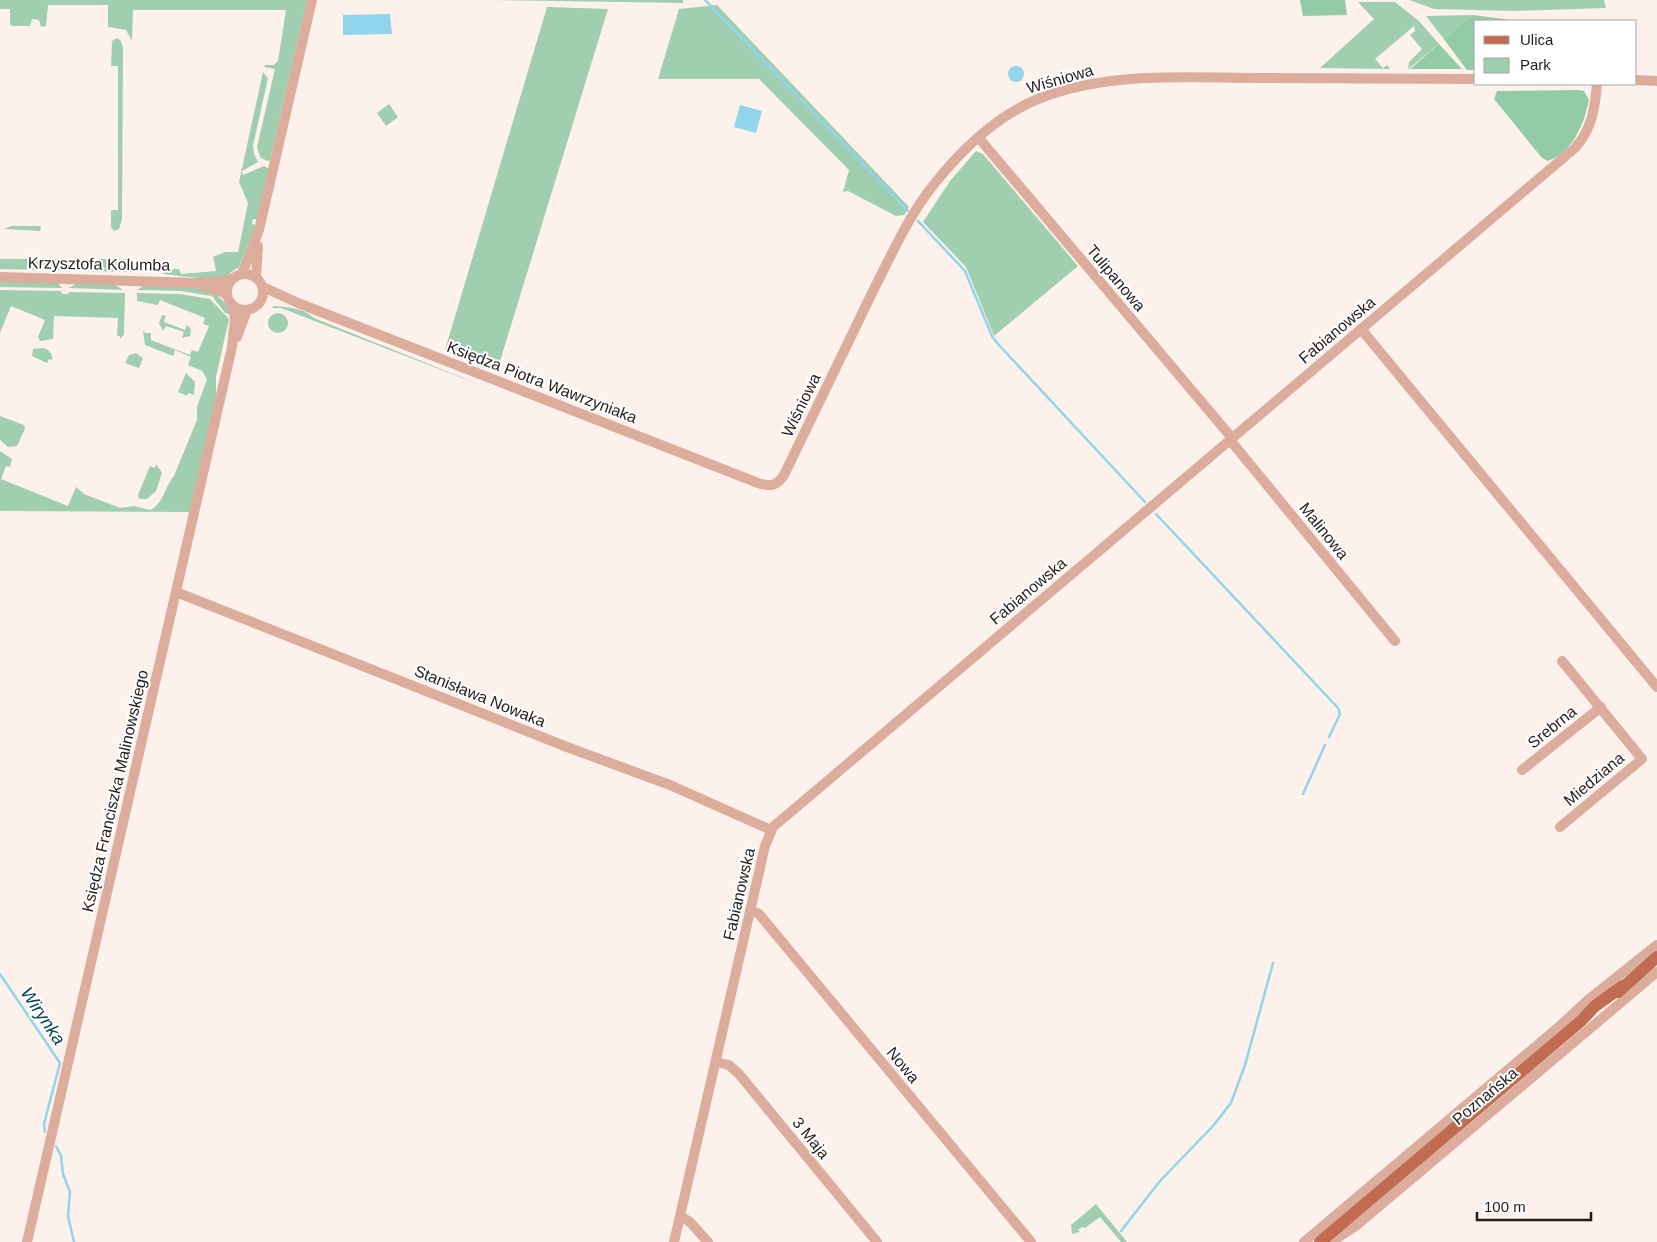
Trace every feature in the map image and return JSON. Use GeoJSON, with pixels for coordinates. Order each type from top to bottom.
{"type":"FeatureCollection","features":[{"type":"Feature","properties":{"kind":"main road","name":"Poznańska"},"geometry":{"type":"LineString","coordinates":[[1320,1242],[1578,1016],[1598,1011],[1623,986],[1657,958]]}},
{"type":"Feature","properties":{"kind":"street"},"geometry":{"type":"LineString","coordinates":[[259,230],[238,276],[228,285],[227,294],[232,305],[247,310],[260,303],[264,293],[263,287],[256,277],[259,230],[312,0]]}},
{"type":"Feature","properties":{"kind":"street","name":"Wiśniowa"},"geometry":{"type":"LineString","coordinates":[[775,485],[784,475],[909,221],[931,188],[978,137],[1003,117],[1039,99],[1079,87],[1116,80],[1175,78],[1474,79]]}},
{"type":"Feature","properties":{"kind":"street"},"geometry":{"type":"LineString","coordinates":[[1637,80],[1657,81]]}},
{"type":"Feature","properties":{"kind":"street","name":"Fabianowska"},"geometry":{"type":"LineString","coordinates":[[674,1242],[765,846],[771,830],[865,747],[1575,148],[1588,131],[1594,110],[1597,85]]}},
{"type":"Feature","properties":{"kind":"street","name":"Tulipanowa"},"geometry":{"type":"LineString","coordinates":[[978,137],[1231,440]]}},
{"type":"Feature","properties":{"kind":"street"},"geometry":{"type":"LineString","coordinates":[[238,276],[256,277]]}},
{"type":"Feature","properties":{"kind":"street","name":"Krzysztofa Kolumba"},"geometry":{"type":"LineString","coordinates":[[0,277],[197,283],[220,282],[238,276]]}},
{"type":"Feature","properties":{"kind":"street","name":"Krzysztofa Kolumba"},"geometry":{"type":"LineString","coordinates":[[197,283],[227,294]]}},
{"type":"Feature","properties":{"kind":"street","name":"Księdza Piotra Wawrzyniaka"},"geometry":{"type":"LineString","coordinates":[[263,287],[298,303],[758,484],[775,485]]}},
{"type":"Feature","properties":{"kind":"street","name":"Księdza Piotra Wawrzyniaka"},"geometry":{"type":"LineString","coordinates":[[260,303],[274,300],[298,303]]}},
{"type":"Feature","properties":{"kind":"street","name":"Księdza Franciszka Malinowskiego"},"geometry":{"type":"LineString","coordinates":[[27,1242],[232,347],[235,318],[232,305]]}},
{"type":"Feature","properties":{"kind":"street","name":"Księdza Franciszka Malinowskiego"},"geometry":{"type":"LineString","coordinates":[[232,347],[247,310]]}},
{"type":"Feature","properties":{"kind":"street"},"geometry":{"type":"LineString","coordinates":[[1362,329],[1657,687]]}},
{"type":"Feature","properties":{"kind":"street","name":"Malinowa"},"geometry":{"type":"LineString","coordinates":[[1231,440],[1395,641]]}},
{"type":"Feature","properties":{"kind":"street","name":"Stanisława Nowaka"},"geometry":{"type":"LineString","coordinates":[[176,592],[558,744],[670,785],[771,830]]}},
{"type":"Feature","properties":{"kind":"street","name":"Miedziana"},"geometry":{"type":"LineString","coordinates":[[1560,827],[1642,758],[1562,661]]}},
{"type":"Feature","properties":{"kind":"street","name":"Srebrna"},"geometry":{"type":"LineString","coordinates":[[1522,770],[1601,707]]}},
{"type":"Feature","properties":{"kind":"street","name":"Nowa"},"geometry":{"type":"LineString","coordinates":[[750,910],[759,914],[1031,1242]]}},
{"type":"Feature","properties":{"kind":"street","name":"Poznańska"},"geometry":{"type":"LineString","coordinates":[[1578,1016],[1657,944]]}},
{"type":"Feature","properties":{"kind":"street","name":"Poznańska"},"geometry":{"type":"LineString","coordinates":[[1332,1242],[1357,1225],[1657,972]]}},
{"type":"Feature","properties":{"kind":"street"},"geometry":{"type":"LineString","coordinates":[[1304,1242],[1578,1016]]}},
{"type":"Feature","properties":{"kind":"street","name":"3 Maja"},"geometry":{"type":"LineString","coordinates":[[716,1062],[729,1065],[739,1074],[877,1242]]}},
{"type":"Feature","properties":{"kind":"street"},"geometry":{"type":"LineString","coordinates":[[680,1216],[690,1222],[708,1242]]}},
{"type":"Feature","properties":{"kind":"green space"},"geometry":{"type":"Polygon","coordinates":[[[0,0],[307,0],[270,160],[267,161],[260,157],[257,147],[275,69],[264,67],[265,65],[274,65],[278,61],[286,10],[133,10],[132,41],[126,30],[108,27],[108,5],[48,5],[46,26],[41,27],[39,20],[32,19],[30,26],[12,26],[10,24],[10,9],[0,9],[0,0]]]}},
{"type":"Feature","properties":{"kind":"green space"},"geometry":{"type":"Polygon","coordinates":[[[494,0],[683,0],[683,3],[494,0]]]}},
{"type":"Feature","properties":{"kind":"green space"},"geometry":{"type":"Polygon","coordinates":[[[1300,0],[1345,0],[1347,15],[1303,16],[1300,0]]]}},
{"type":"Feature","properties":{"kind":"green space"},"geometry":{"type":"Polygon","coordinates":[[[1409,0],[1604,0],[1606,8],[1513,11],[1434,9],[1409,0]]]}},
{"type":"Feature","properties":{"kind":"green space"},"geometry":{"type":"Polygon","coordinates":[[[1358,2],[1395,2],[1419,21],[1439,44],[1408,69],[1409,62],[1422,49],[1410,35],[1415,31],[1414,26],[1375,59],[1383,68],[1387,65],[1390,69],[1320,68],[1374,19],[1358,2]]]}},
{"type":"Feature","properties":{"kind":"green space"},"geometry":{"type":"Polygon","coordinates":[[[717,5],[909,207],[904,215],[896,216],[848,191],[843,192],[849,170],[759,79],[658,79],[679,9],[717,5]]]}},
{"type":"Feature","properties":{"kind":"green space"},"geometry":{"type":"Polygon","coordinates":[[[547,7],[608,9],[497,371],[445,350],[547,7]]]}},
{"type":"Feature","properties":{"kind":"green space"},"geometry":{"type":"Polygon","coordinates":[[[1473,15],[1443,38],[1426,16],[1473,15]]]}},
{"type":"Feature","properties":{"kind":"green space"},"geometry":{"type":"Polygon","coordinates":[[[1473,15],[1511,20],[1474,20],[1474,70],[1467,70],[1443,38],[1473,15]]]}},
{"type":"Feature","properties":{"kind":"green space"},"geometry":{"type":"Polygon","coordinates":[[[117,38],[121,41],[123,48],[122,219],[119,229],[114,231],[111,227],[111,210],[118,210],[118,66],[111,66],[112,41],[117,38]]]}},
{"type":"Feature","properties":{"kind":"green space"},"geometry":{"type":"Polygon","coordinates":[[[1439,44],[1462,69],[1410,69],[1439,44]]]}},
{"type":"Feature","properties":{"kind":"green space"},"geometry":{"type":"Polygon","coordinates":[[[263,72],[268,78],[253,146],[258,162],[242,171],[243,175],[264,166],[268,168],[268,171],[258,220],[253,219],[252,224],[256,225],[239,267],[224,277],[207,279],[163,274],[163,269],[179,269],[181,274],[216,271],[213,257],[225,252],[238,252],[248,203],[239,182],[263,72]]]}},
{"type":"Feature","properties":{"kind":"green space"},"geometry":{"type":"Polygon","coordinates":[[[1497,91],[1584,91],[1589,100],[1584,118],[1571,144],[1557,157],[1548,161],[1542,158],[1494,99],[1497,91]]]}},
{"type":"Feature","properties":{"kind":"green space"},"geometry":{"type":"Polygon","coordinates":[[[389,104],[398,117],[386,126],[377,113],[389,104]]]}},
{"type":"Feature","properties":{"kind":"green space"},"geometry":{"type":"Polygon","coordinates":[[[976,151],[983,154],[1078,266],[994,336],[966,267],[923,222],[950,181],[976,151]]]}},
{"type":"Feature","properties":{"kind":"green space"},"geometry":{"type":"Polygon","coordinates":[[[12,226],[41,226],[40,231],[4,229],[12,226]]]}},
{"type":"Feature","properties":{"kind":"green space"},"geometry":{"type":"Polygon","coordinates":[[[0,259],[132,259],[131,272],[0,269],[0,259]]]}},
{"type":"Feature","properties":{"kind":"green space"},"geometry":{"type":"Polygon","coordinates":[[[0,281],[58,283],[62,288],[0,287],[0,281]]]}},
{"type":"Feature","properties":{"kind":"green space"},"geometry":{"type":"Polygon","coordinates":[[[77,283],[115,285],[123,290],[69,288],[77,283]]]}},
{"type":"Feature","properties":{"kind":"green space"},"geometry":{"type":"Polygon","coordinates":[[[143,286],[181,286],[206,290],[217,296],[225,304],[231,315],[225,313],[212,296],[181,291],[137,290],[143,286]]]}},
{"type":"Feature","properties":{"kind":"green space"},"geometry":{"type":"Polygon","coordinates":[[[0,290],[61,291],[62,294],[68,294],[69,292],[125,293],[124,334],[120,339],[120,336],[117,336],[118,318],[54,316],[53,339],[40,341],[38,337],[45,320],[11,306],[0,333],[0,290]]]}},
{"type":"Feature","properties":{"kind":"green space"},"geometry":{"type":"Polygon","coordinates":[[[137,293],[180,294],[210,299],[229,319],[216,377],[216,399],[190,512],[0,511],[0,451],[12,459],[10,467],[6,466],[1,479],[68,506],[76,487],[84,494],[120,508],[134,506],[150,510],[161,500],[174,476],[197,420],[197,407],[207,379],[202,371],[188,365],[191,357],[175,350],[173,356],[145,345],[143,330],[145,333],[151,333],[151,340],[190,355],[192,350],[198,352],[209,326],[203,324],[205,318],[160,300],[158,305],[137,301],[137,293]]]}},
{"type":"Feature","properties":{"kind":"green space"},"geometry":{"type":"Polygon","coordinates":[[[274,306],[300,310],[314,318],[491,389],[281,308],[272,308],[274,306]]]}},
{"type":"Feature","properties":{"kind":"green space"},"geometry":{"type":"Polygon","coordinates":[[[278,313],[285,316],[288,323],[285,330],[278,333],[271,330],[268,323],[271,316],[278,313]]]}},
{"type":"Feature","properties":{"kind":"green space"},"geometry":{"type":"Polygon","coordinates":[[[162,315],[166,316],[164,322],[185,330],[187,325],[191,329],[190,336],[182,338],[184,332],[166,326],[163,331],[159,323],[162,315]]]}},
{"type":"Feature","properties":{"kind":"green space"},"geometry":{"type":"Polygon","coordinates":[[[43,348],[49,351],[52,356],[52,360],[49,359],[47,363],[32,356],[33,349],[43,348]]]}},
{"type":"Feature","properties":{"kind":"green space"},"geometry":{"type":"Polygon","coordinates":[[[136,353],[143,358],[139,368],[125,363],[129,355],[136,353]]]}},
{"type":"Feature","properties":{"kind":"green space"},"geometry":{"type":"Polygon","coordinates":[[[186,373],[195,382],[194,395],[188,393],[187,396],[178,392],[186,373]]]}},
{"type":"Feature","properties":{"kind":"green space"},"geometry":{"type":"Polygon","coordinates":[[[0,416],[24,425],[25,429],[17,446],[8,447],[0,440],[0,416]]]}},
{"type":"Feature","properties":{"kind":"green space"},"geometry":{"type":"Polygon","coordinates":[[[156,464],[162,473],[156,491],[147,499],[139,499],[138,495],[150,466],[155,468],[156,464]]]}},
{"type":"Feature","properties":{"kind":"green space"},"geometry":{"type":"Polygon","coordinates":[[[1096,1204],[1127,1242],[1121,1242],[1100,1217],[1085,1228],[1082,1227],[1078,1230],[1080,1232],[1072,1234],[1071,1225],[1096,1204]]]}},
{"type":"Feature","properties":{"kind":"water"},"geometry":{"type":"Polygon","coordinates":[[[390,14],[392,34],[343,35],[343,15],[390,14]]]}},
{"type":"Feature","properties":{"kind":"water"},"geometry":{"type":"Polygon","coordinates":[[[1013,66],[1019,66],[1024,71],[1022,80],[1013,82],[1008,77],[1008,71],[1013,66]]]}},
{"type":"Feature","properties":{"kind":"water"},"geometry":{"type":"Polygon","coordinates":[[[740,105],[762,111],[756,133],[734,127],[740,105]]]}},
{"type":"Feature","properties":{"kind":"waterway"},"geometry":{"type":"LineString","coordinates":[[705,0],[908,211]]}},
{"type":"Feature","properties":{"kind":"waterway"},"geometry":{"type":"LineString","coordinates":[[918,221],[965,271],[992,336],[998,344],[1145,502]]}},
{"type":"Feature","properties":{"kind":"waterway"},"geometry":{"type":"LineString","coordinates":[[1156,514],[1338,708],[1340,714],[1329,737]]}},
{"type":"Feature","properties":{"kind":"waterway"},"geometry":{"type":"LineString","coordinates":[[1303,794],[1325,745]]}},
{"type":"Feature","properties":{"kind":"waterway"},"geometry":{"type":"LineString","coordinates":[[1121,1231],[1160,1181],[1213,1126],[1231,1103],[1245,1065],[1273,963]]}},
{"type":"Feature","properties":{"kind":"waterway","name":"Wirynka"},"geometry":{"type":"LineString","coordinates":[[0,974],[60,1063],[44,1124],[45,1132]]}},
{"type":"Feature","properties":{"kind":"waterway","name":"Wirynka"},"geometry":{"type":"LineString","coordinates":[[56,1146],[61,1156],[63,1174],[70,1192],[68,1216],[74,1242]]}}]}
